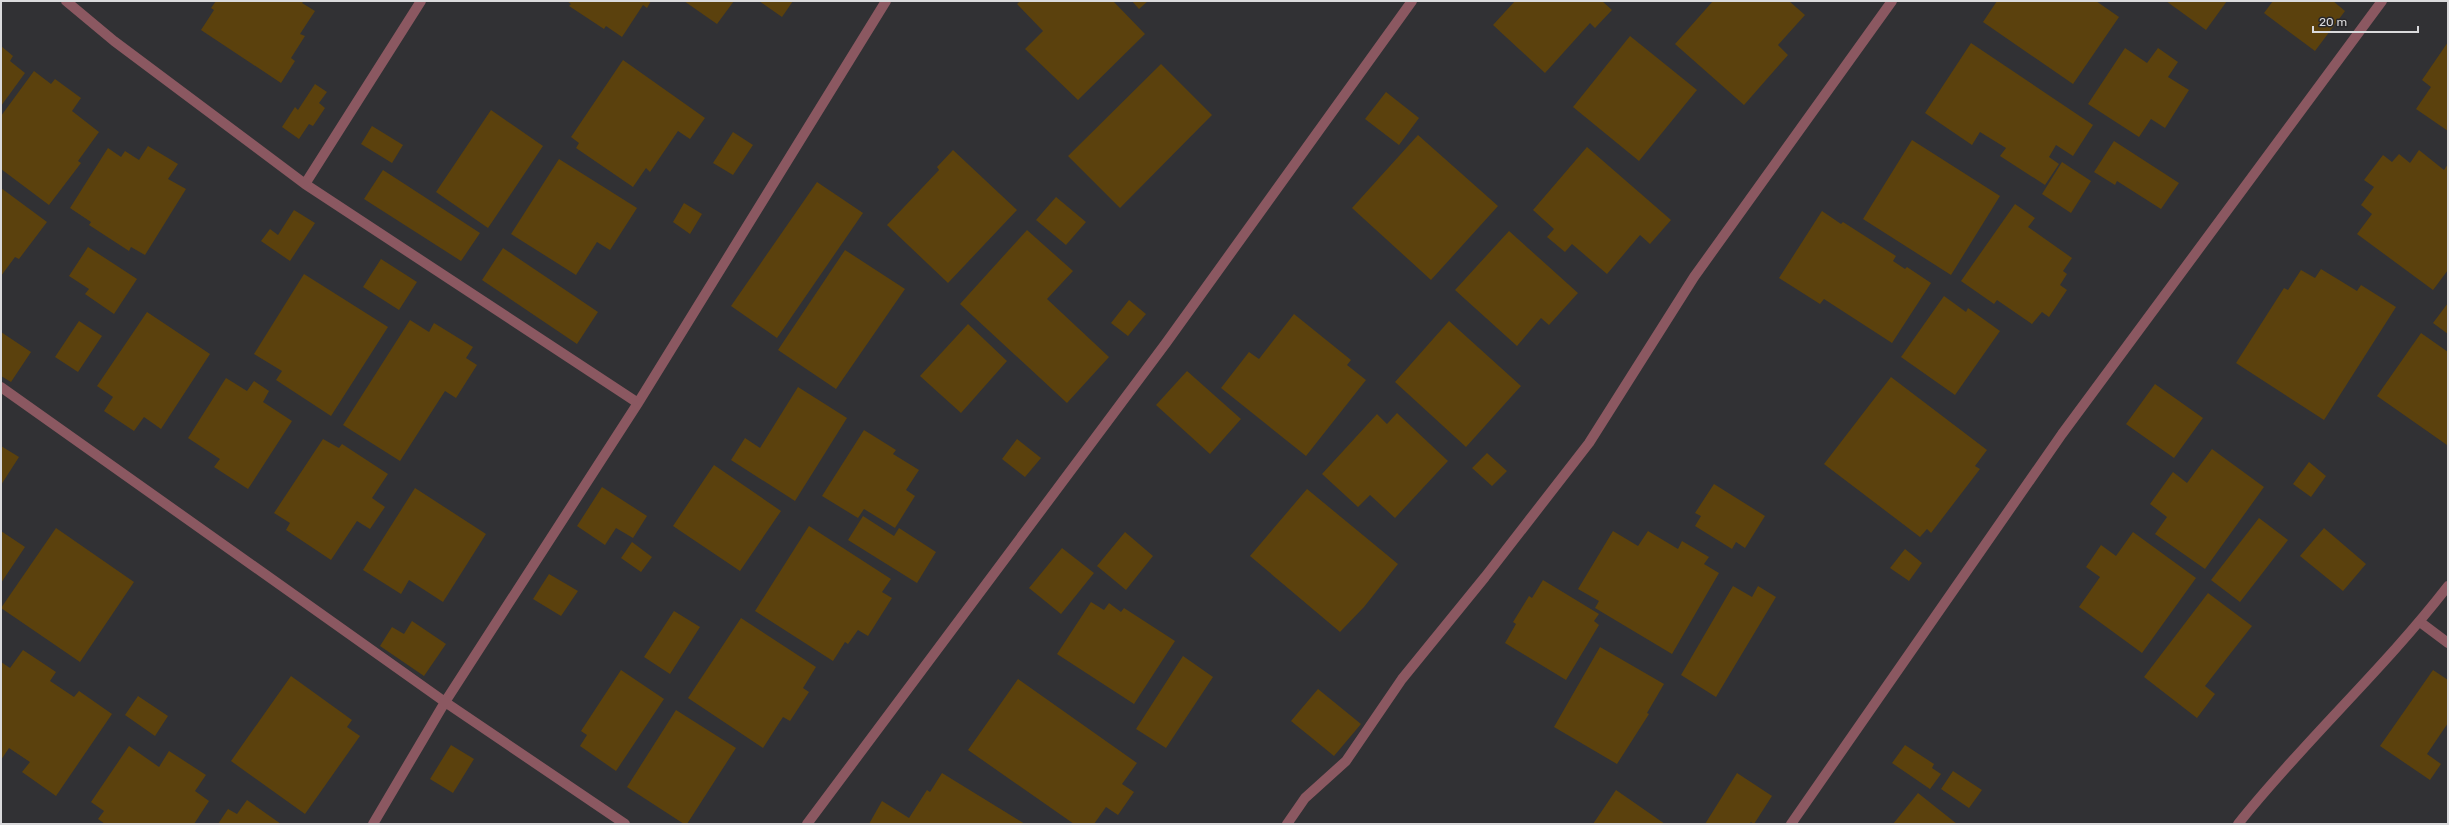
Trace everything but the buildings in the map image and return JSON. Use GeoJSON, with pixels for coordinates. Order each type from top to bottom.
{"type":"FeatureCollection","features":[{"type":"Feature","properties":{"kind":"street"},"geometry":{"type":"LineString","coordinates":[[66,1],[114,41],[306,184],[638,403]]}},
{"type":"Feature","properties":{"kind":"street"},"geometry":{"type":"LineString","coordinates":[[306,184],[421,1]]}},
{"type":"Feature","properties":{"kind":"street"},"geometry":{"type":"LineString","coordinates":[[373,824],[444,702],[638,403],[886,1]]}},
{"type":"Feature","properties":{"kind":"street"},"geometry":{"type":"LineString","coordinates":[[807,824],[1166,343],[1412,1]]}},
{"type":"Feature","properties":{"kind":"street"},"geometry":{"type":"LineString","coordinates":[[1287,824],[1305,798],[1346,761],[1402,679],[1485,577],[1589,443],[1694,277],[1892,1]]}},
{"type":"Feature","properties":{"kind":"street"},"geometry":{"type":"LineString","coordinates":[[1791,824],[2062,434],[2382,1]]}},
{"type":"Feature","properties":{"kind":"street"},"geometry":{"type":"LineString","coordinates":[[1,387],[444,702],[625,824]]}},
{"type":"Feature","properties":{"kind":"street"},"geometry":{"type":"LineString","coordinates":[[2238,824],[2268,787],[2420,622],[2448,586]]}},
{"type":"Feature","properties":{"kind":"street"},"geometry":{"type":"LineString","coordinates":[[2420,622],[2448,643]]}}]}
